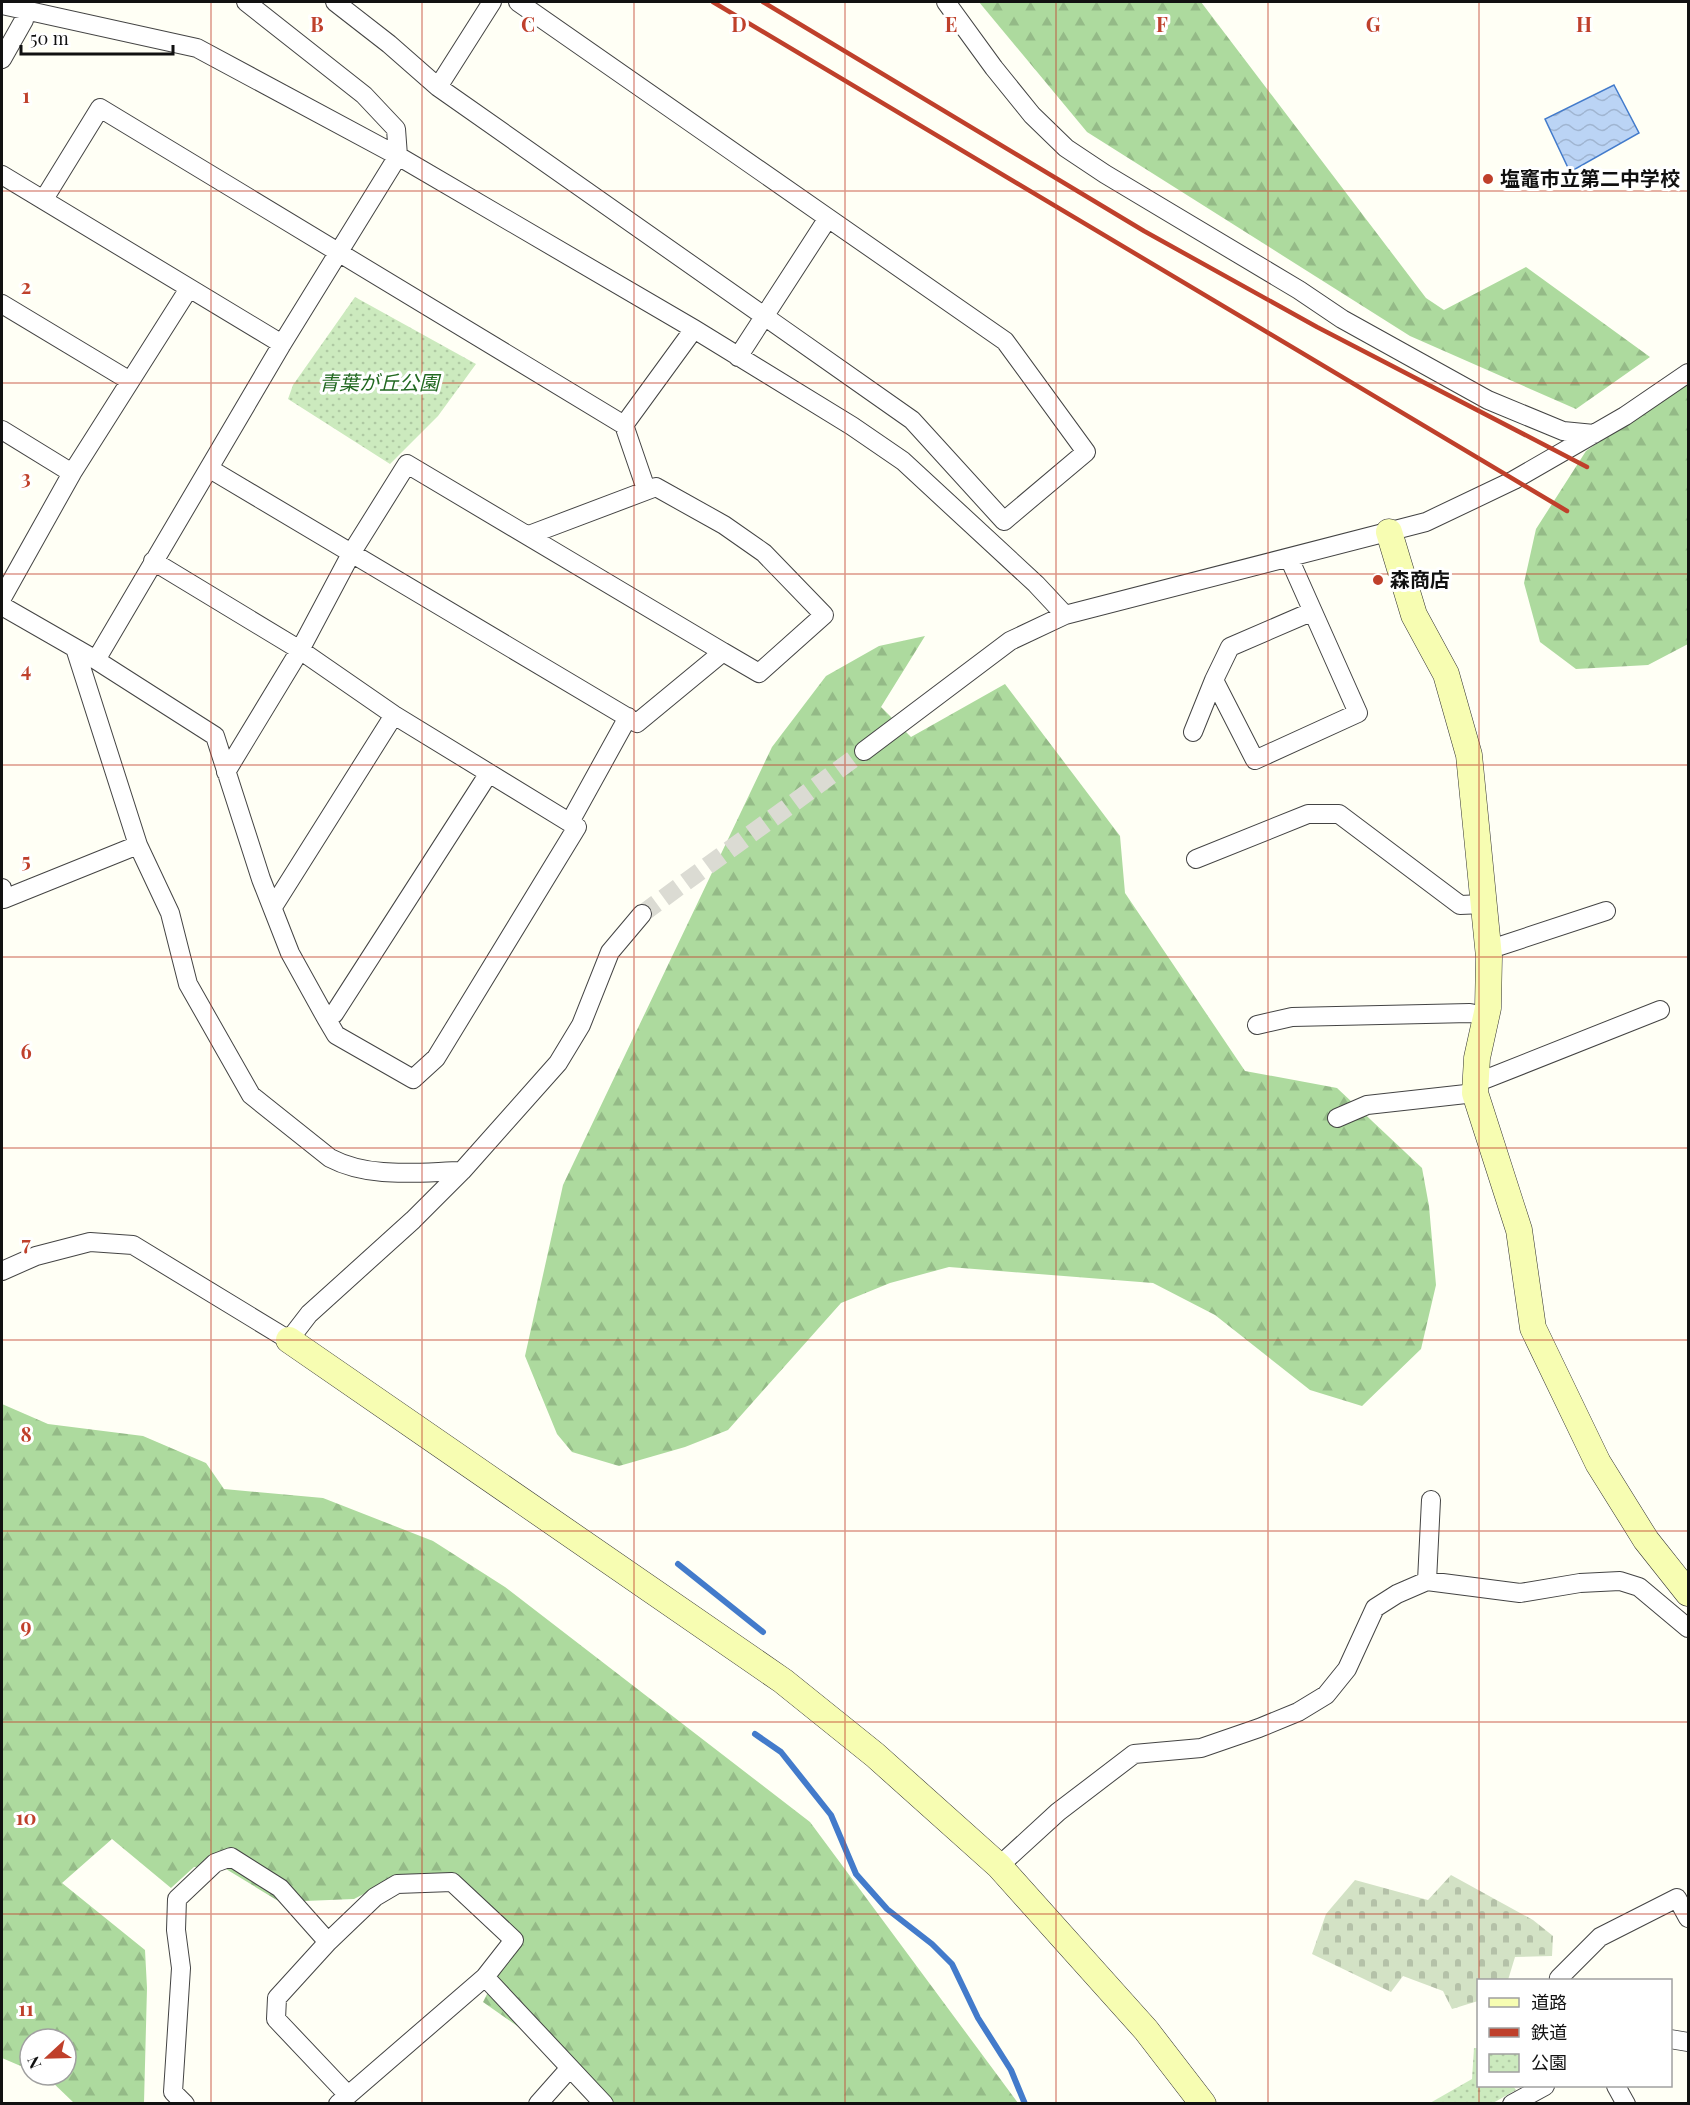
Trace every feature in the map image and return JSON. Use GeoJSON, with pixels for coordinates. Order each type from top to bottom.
{"type":"FeatureCollection","features":[{"type":"Feature","properties":{"kind":"street"},"geometry":{"type":"LineString","coordinates":[[96,660],[282,344],[398,156],[396,129],[364,95],[246,2]]}},
{"type":"Feature","properties":{"kind":"street"},"geometry":{"type":"LineString","coordinates":[[335,2],[389,44],[438,87],[912,420],[1004,521],[1086,452],[1005,341],[518,2]]}},
{"type":"Feature","properties":{"kind":"street"},"geometry":{"type":"LineString","coordinates":[[438,87],[492,2]]}},
{"type":"Feature","properties":{"kind":"street"},"geometry":{"type":"LineString","coordinates":[[946,2],[993,68],[1032,115],[1066,148],[1105,174],[1430,369],[1498,405],[1563,430],[1594,434]]}},
{"type":"Feature","properties":{"kind":"street"},"geometry":{"type":"LineString","coordinates":[[2,5],[197,48],[398,156],[694,329],[852,426],[903,461],[1036,584],[1065,615]]}},
{"type":"Feature","properties":{"kind":"street"},"geometry":{"type":"LineString","coordinates":[[2,59],[24,20],[26,9]]}},
{"type":"Feature","properties":{"kind":"street"},"geometry":{"type":"LineString","coordinates":[[44,199],[100,108],[624,425],[646,489]]}},
{"type":"Feature","properties":{"kind":"street"},"geometry":{"type":"LineString","coordinates":[[2,174],[188,290],[282,344]]}},
{"type":"Feature","properties":{"kind":"street"},"geometry":{"type":"LineString","coordinates":[[738,357],[828,218]]}},
{"type":"Feature","properties":{"kind":"street"},"geometry":{"type":"LineString","coordinates":[[2,598],[72,473],[188,290]]}},
{"type":"Feature","properties":{"kind":"street"},"geometry":{"type":"LineString","coordinates":[[2,304],[130,381]]}},
{"type":"Feature","properties":{"kind":"street"},"geometry":{"type":"LineString","coordinates":[[624,425],[694,329]]}},
{"type":"Feature","properties":{"kind":"street"},"geometry":{"type":"LineString","coordinates":[[864,751],[1010,641],[1065,615],[1426,522],[1475,500],[1594,434],[1689,373]]}},
{"type":"Feature","properties":{"kind":"street"},"geometry":{"type":"LineString","coordinates":[[2,430],[72,473]]}},
{"type":"Feature","properties":{"kind":"street"},"geometry":{"type":"LineString","coordinates":[[226,772],[300,650],[352,552],[407,464],[759,673],[824,615],[764,553],[724,525],[656,487],[529,535]]}},
{"type":"Feature","properties":{"kind":"street"},"geometry":{"type":"LineString","coordinates":[[210,468],[637,723],[723,652]]}},
{"type":"Feature","properties":{"kind":"street"},"geometry":{"type":"LineString","coordinates":[[1389,532],[1414,615],[1446,674],[1469,755],[1488,947],[1486,1016],[1475,1085],[1519,1230],[1533,1328],[1598,1463],[1646,1540],[1689,1593]]}},
{"type":"Feature","properties":{"kind":"street"},"geometry":{"type":"LineString","coordinates":[[1214,680],[1255,760],[1358,713],[1311,612],[1289,558]]}},
{"type":"Feature","properties":{"kind":"street"},"geometry":{"type":"LineString","coordinates":[[2,606],[96,660],[215,736],[290,953],[326,1018],[336,1035],[413,1078],[436,1058],[577,827],[394,715],[300,650],[153,561]]}},
{"type":"Feature","properties":{"kind":"street"},"geometry":{"type":"LineString","coordinates":[[1193,732],[1230,647],[1311,612]]}},
{"type":"Feature","properties":{"kind":"street"},"geometry":{"type":"LineString","coordinates":[[75,648],[138,845],[170,913],[188,984],[251,1095],[330,1158],[344,1166],[362,1171],[462,1171]]}},
{"type":"Feature","properties":{"kind":"street"},"geometry":{"type":"LineString","coordinates":[[273,907],[394,715]]}},
{"type":"Feature","properties":{"kind":"street"},"geometry":{"type":"LineString","coordinates":[[570,822],[628,717]]}},
{"type":"Feature","properties":{"kind":"street"},"geometry":{"type":"LineString","coordinates":[[326,1018],[334,1014],[489,773]]}},
{"type":"Feature","properties":{"kind":"street"},"geometry":{"type":"LineString","coordinates":[[1196,859],[1308,814],[1339,814],[1460,905],[1484,904]]}},
{"type":"Feature","properties":{"kind":"street"},"geometry":{"type":"LineString","coordinates":[[2,888],[4,899],[138,845]]}},
{"type":"Feature","properties":{"kind":"street"},"geometry":{"type":"LineString","coordinates":[[1488,947],[1500,946],[1606,911]]}},
{"type":"Feature","properties":{"kind":"street"},"geometry":{"type":"LineString","coordinates":[[289,1340],[309,1314],[413,1220],[462,1171],[558,1063],[581,1025],[610,952],[642,914]]}},
{"type":"Feature","properties":{"kind":"street"},"geometry":{"type":"LineString","coordinates":[[1337,1118],[1367,1105],[1475,1085],[1660,1010]]}},
{"type":"Feature","properties":{"kind":"street"},"geometry":{"type":"LineString","coordinates":[[1257,1025],[1292,1017],[1470,1013],[1486,1016]]}},
{"type":"Feature","properties":{"kind":"street"},"geometry":{"type":"LineString","coordinates":[[2,1271],[36,1256],[90,1242],[133,1245],[195,1280],[289,1340],[783,1681],[875,1755],[999,1866],[1146,2030],[1203,2103]]}},
{"type":"Feature","properties":{"kind":"street"},"geometry":{"type":"LineString","coordinates":[[1427,1581],[1431,1500]]}},
{"type":"Feature","properties":{"kind":"street"},"geometry":{"type":"LineString","coordinates":[[999,1866],[1058,1812],[1134,1754],[1201,1748],[1298,1712],[1326,1695],[1347,1669],[1375,1608],[1397,1594],[1427,1581],[1520,1593],[1580,1583],[1620,1581],[1639,1587],[1689,1629]]}},
{"type":"Feature","properties":{"kind":"street"},"geometry":{"type":"LineString","coordinates":[[185,2103],[173,2092],[181,1968],[176,1930],[177,1899],[215,1863],[231,1857],[280,1888],[328,1942]]}},
{"type":"Feature","properties":{"kind":"street"},"geometry":{"type":"LineString","coordinates":[[452,1882],[514,1940],[485,1977],[343,2099],[276,2019],[277,1998],[328,1942],[375,1897],[397,1884],[452,1882]]}},
{"type":"Feature","properties":{"kind":"street"},"geometry":{"type":"LineString","coordinates":[[1560,1979],[1600,1937],[1677,1898],[1689,1918]]}},
{"type":"Feature","properties":{"kind":"street"},"geometry":{"type":"LineString","coordinates":[[485,1977],[569,2069],[604,2103]]}},
{"type":"Feature","properties":{"kind":"street"},"geometry":{"type":"LineString","coordinates":[[1672,2039],[1689,2042]]}},
{"type":"Feature","properties":{"kind":"street"},"geometry":{"type":"LineString","coordinates":[[538,2103],[569,2069]]}},
{"type":"Feature","properties":{"kind":"street"},"geometry":{"type":"LineString","coordinates":[[1512,2103],[1541,2087]]}},
{"type":"Feature","properties":{"kind":"street"},"geometry":{"type":"LineString","coordinates":[[1617,2087],[1626,2103]]}},
{"type":"Feature","properties":{"kind":"green space"},"geometry":{"type":"Polygon","coordinates":[[[979,2],[1201,2],[1426,298],[1444,310],[1526,267],[1650,357],[1576,409],[1410,336],[1087,132],[979,2]]]}},
{"type":"Feature","properties":{"kind":"green space","name":"青葉が丘公園"},"geometry":{"type":"Polygon","coordinates":[[[355,297],[476,364],[438,416],[390,464],[288,399],[293,385],[355,297]]]}},
{"type":"Feature","properties":{"kind":"green space"},"geometry":{"type":"Polygon","coordinates":[[[1688,380],[1688,644],[1648,665],[1576,669],[1540,642],[1524,583],[1536,529],[1586,451],[1688,380]]]}},
{"type":"Feature","properties":{"kind":"green space"},"geometry":{"type":"Polygon","coordinates":[[[925,636],[881,707],[911,737],[1005,684],[1120,836],[1125,893],[1245,1071],[1337,1088],[1422,1168],[1429,1206],[1436,1285],[1421,1349],[1362,1406],[1310,1390],[1215,1315],[1153,1283],[949,1267],[890,1283],[841,1303],[728,1430],[685,1447],[619,1466],[572,1452],[557,1434],[525,1356],[563,1185],[772,747],[826,676],[879,646],[925,636]]]}},
{"type":"Feature","properties":{"kind":"green space"},"geometry":{"type":"Polygon","coordinates":[[[2,1404],[48,1424],[143,1436],[206,1463],[224,1489],[323,1498],[433,1541],[505,1587],[810,1822],[1018,2103],[612,2103],[564,2059],[483,2002],[514,1941],[451,1878],[389,1881],[354,1899],[280,1902],[221,1866],[194,1867],[171,1888],[112,1839],[62,1883],[145,1950],[147,1988],[144,2103],[74,2103],[57,2087],[78,2087],[78,2027],[18,2027],[18,2065],[2,2058],[2,1404]]]}},
{"type":"Feature","properties":{"kind":"green space"},"geometry":{"type":"Polygon","coordinates":[[[1451,1875],[1533,1920],[1553,1936],[1552,1956],[1515,1957],[1508,1979],[1477,1979],[1477,2001],[1452,2009],[1443,1991],[1403,1976],[1391,1992],[1312,1954],[1326,1914],[1355,1880],[1428,1900],[1451,1875]]]}},
{"type":"Feature","properties":{"kind":"green space"},"geometry":{"type":"Polygon","coordinates":[[[1474,2048],[1477,2048],[1477,2087],[1514,2087],[1516,2090],[1493,2103],[1430,2103],[1472,2079],[1474,2048]]]}},
{"type":"Feature","properties":{"kind":"water"},"geometry":{"type":"Polygon","coordinates":[[[1614,85],[1639,133],[1570,172],[1545,119],[1614,85]]]}},
{"type":"Feature","properties":{"kind":"waterway"},"geometry":{"type":"LineString","coordinates":[[678,1564],[763,1632]]}},
{"type":"Feature","properties":{"kind":"waterway"},"geometry":{"type":"LineString","coordinates":[[755,1734],[781,1752],[831,1815],[856,1874],[887,1909],[932,1944],[952,1964],[978,2018],[1011,2070],[1025,2104]]}},
{"type":"Feature","properties":{"kind":"tunnel"},"geometry":{"type":"LineString","coordinates":[[642,914],[864,751]]}},
{"type":"Feature","properties":{"kind":"railway"},"geometry":{"type":"LineString","coordinates":[[713,2],[1567,511]]}},
{"type":"Feature","properties":{"kind":"railway"},"geometry":{"type":"LineString","coordinates":[[763,2],[1144,231],[1317,327],[1587,467]]}},
{"type":"Feature","properties":{"kind":"place","name":"塩竈市立第二中学校"},"geometry":{"type":"Point","coordinates":[1488,179]}},
{"type":"Feature","properties":{"kind":"place","name":"森商店"},"geometry":{"type":"Point","coordinates":[1378,580]}}]}
